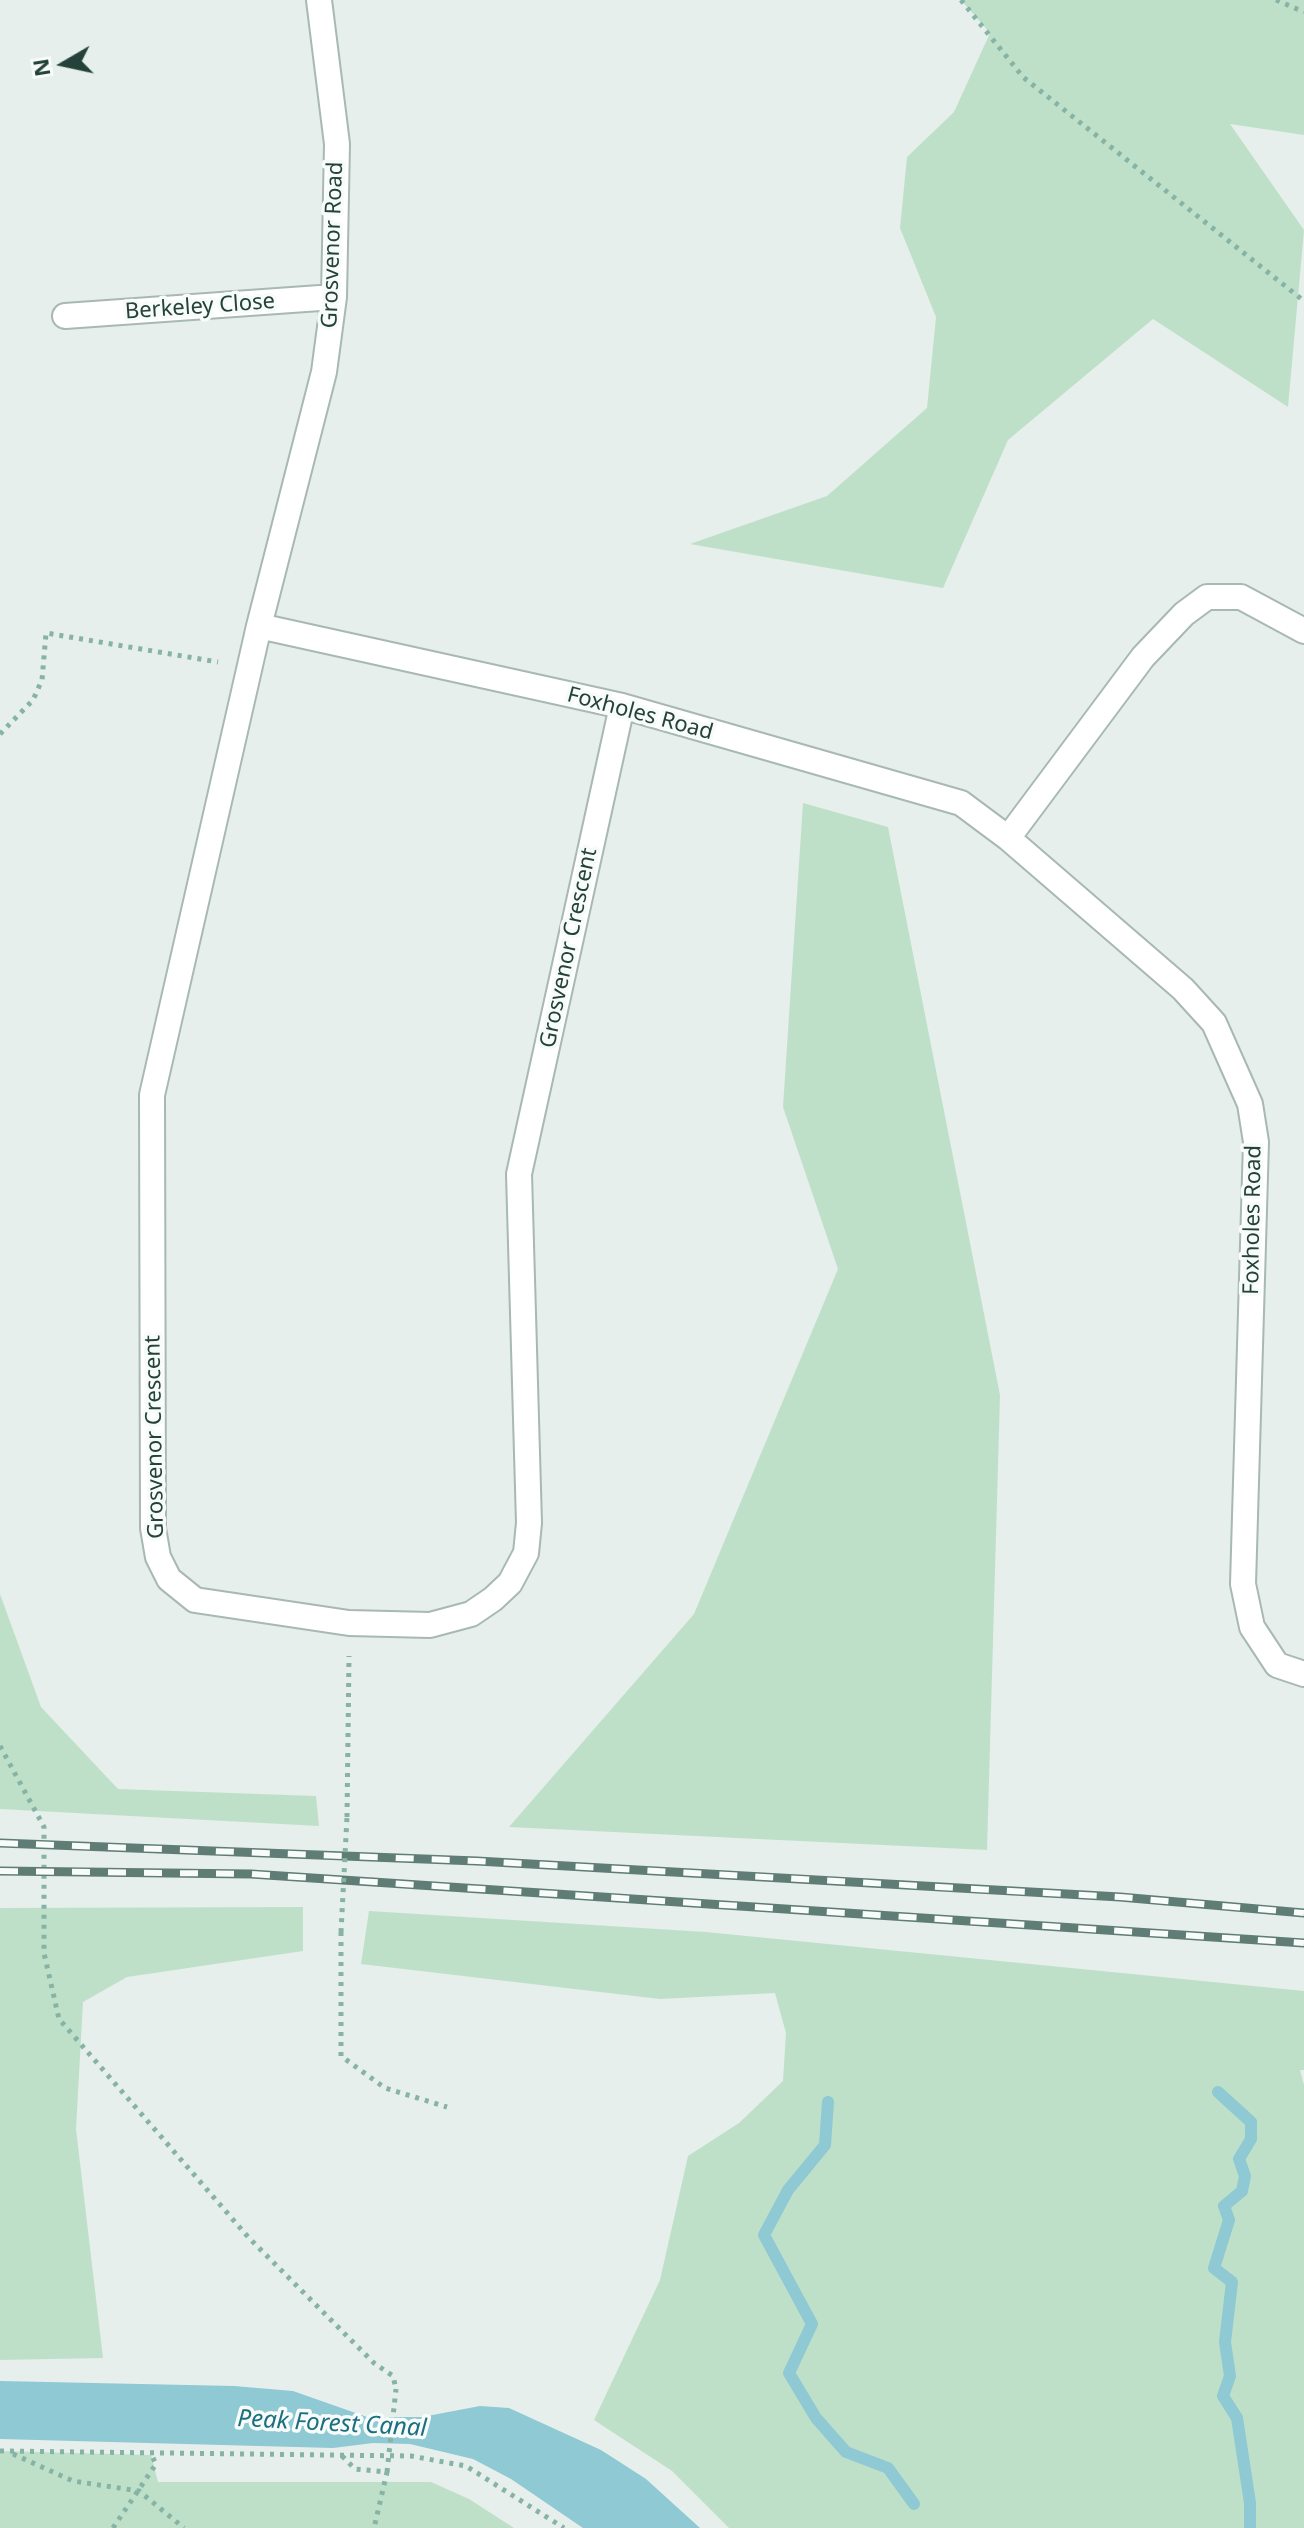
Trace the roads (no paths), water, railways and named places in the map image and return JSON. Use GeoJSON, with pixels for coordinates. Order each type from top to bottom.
{"type":"FeatureCollection","features":[{"type":"Feature","properties":{"kind":"street","name":"Grosvenor Road"},"geometry":{"type":"LineString","coordinates":[[259,626],[324,372],[334,297],[337,144],[319,0]]}},
{"type":"Feature","properties":{"kind":"street","name":"Berkeley Close"},"geometry":{"type":"LineString","coordinates":[[65,316],[334,297]]}},
{"type":"Feature","properties":{"kind":"street"},"geometry":{"type":"LineString","coordinates":[[1008,838],[1143,657],[1184,614],[1207,597],[1241,597],[1304,631]]}},
{"type":"Feature","properties":{"kind":"street","name":"Grosvenor Crescent"},"geometry":{"type":"LineString","coordinates":[[259,626],[152,1095],[153,1528],[158,1557],[169,1579],[195,1600],[349,1623],[430,1625],[471,1614],[510,1583],[526,1553],[529,1523],[519,1174],[622,706]]}},
{"type":"Feature","properties":{"kind":"street","name":"Foxholes Road"},"geometry":{"type":"LineString","coordinates":[[259,626],[622,706],[961,803],[1008,838],[1183,989],[1214,1023],[1250,1104],[1256,1142],[1243,1584],[1252,1627],[1277,1665],[1304,1674]]}},
{"type":"Feature","properties":{"kind":"water","name":"Peak Forest Canal"},"geometry":{"type":"Polygon","coordinates":[[[0,2381],[234,2386],[293,2391],[367,2417],[422,2417],[480,2406],[509,2408],[601,2450],[646,2479],[700,2528],[583,2528],[511,2479],[473,2459],[410,2444],[373,2443],[333,2448],[0,2439],[0,2381]]]}},
{"type":"Feature","properties":{"kind":"waterway"},"geometry":{"type":"LineString","coordinates":[[1218,2092],[1251,2122],[1251,2139],[1239,2159],[1245,2176],[1242,2191],[1224,2206],[1229,2220],[1214,2268],[1232,2282],[1225,2342],[1230,2376],[1223,2396],[1237,2418],[1250,2503],[1250,2528]]}},
{"type":"Feature","properties":{"kind":"waterway"},"geometry":{"type":"LineString","coordinates":[[828,2102],[825,2145],[788,2190],[764,2235],[812,2324],[789,2373],[816,2418],[846,2452],[888,2468],[914,2504]]}},
{"type":"Feature","properties":{"kind":"railway"},"geometry":{"type":"LineString","coordinates":[[0,1843],[477,1861],[1120,1897],[1304,1913]]}},
{"type":"Feature","properties":{"kind":"railway"},"geometry":{"type":"LineString","coordinates":[[0,1871],[251,1874],[1304,1943]]}}]}
